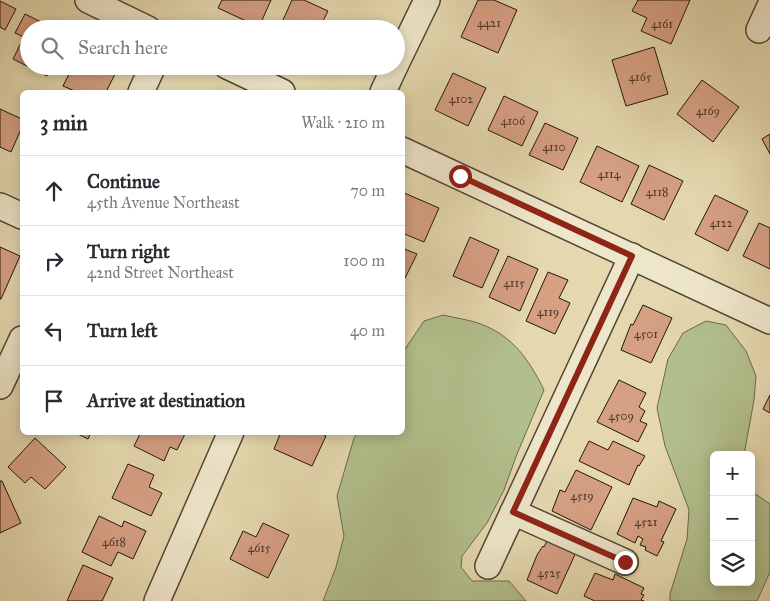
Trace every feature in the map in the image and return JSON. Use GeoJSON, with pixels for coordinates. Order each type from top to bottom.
{"type":"FeatureCollection","features":[{"type":"Feature","properties":{"kind":"street"},"geometry":{"type":"LineString","coordinates":[[88,0],[129,20]]}},
{"type":"Feature","properties":{"kind":"street"},"geometry":{"type":"LineString","coordinates":[[405,46],[427,0]]}},
{"type":"Feature","properties":{"kind":"street"},"geometry":{"type":"LineString","coordinates":[[759,30],[770,6]]}},
{"type":"Feature","properties":{"kind":"street"},"geometry":{"type":"LineString","coordinates":[[142,90],[149,75]]}},
{"type":"Feature","properties":{"kind":"street"},"geometry":{"type":"LineString","coordinates":[[246,75],[278,90]]}},
{"type":"Feature","properties":{"kind":"street"},"geometry":{"type":"LineString","coordinates":[[384,90],[391,75]]}},
{"type":"Feature","properties":{"kind":"street"},"geometry":{"type":"LineString","coordinates":[[405,151],[770,321]]}},
{"type":"Feature","properties":{"kind":"street"},"geometry":{"type":"LineString","coordinates":[[0,206],[20,215]]}},
{"type":"Feature","properties":{"kind":"street"},"geometry":{"type":"LineString","coordinates":[[488,566],[632,256]]}},
{"type":"Feature","properties":{"kind":"street"},"geometry":{"type":"LineString","coordinates":[[0,386],[20,343]]}},
{"type":"Feature","properties":{"kind":"street"},"geometry":{"type":"LineString","coordinates":[[157,601],[230,435]]}},
{"type":"Feature","properties":{"kind":"street"},"geometry":{"type":"LineString","coordinates":[[513,512],[625,562]]}},
{"type":"Feature","properties":{"kind":"green space"},"geometry":{"type":"Polygon","coordinates":[[[443,315],[468,320],[493,329],[511,343],[526,359],[544,390],[504,490],[487,523],[462,556],[461,567],[472,581],[509,581],[526,601],[323,601],[336,567],[344,536],[337,496],[354,438],[356,435],[405,435],[405,349],[424,321],[443,315]]]}},
{"type":"Feature","properties":{"kind":"green space"},"geometry":{"type":"Polygon","coordinates":[[[706,321],[726,325],[746,351],[756,376],[754,400],[745,451],[710,451],[710,586],[755,586],[755,494],[770,504],[770,572],[757,601],[670,601],[670,594],[687,539],[689,510],[665,446],[657,408],[668,359],[683,333],[706,321]]]}},
{"type":"Feature","properties":{"kind":"building"},"geometry":{"type":"Polygon","coordinates":[[[222,0],[271,0],[262,20],[244,20],[218,8],[222,0]]]}},
{"type":"Feature","properties":{"kind":"building"},"geometry":{"type":"Polygon","coordinates":[[[292,0],[304,0],[328,11],[324,20],[283,20],[292,0]]]}},
{"type":"Feature","properties":{"kind":"building"},"geometry":{"type":"Polygon","coordinates":[[[478,0],[494,0],[517,10],[498,53],[461,37],[478,0]]]}},
{"type":"Feature","properties":{"kind":"building"},"geometry":{"type":"Polygon","coordinates":[[[638,0],[690,0],[671,44],[641,31],[647,18],[632,11],[638,0]]]}},
{"type":"Feature","properties":{"kind":"building"},"geometry":{"type":"Polygon","coordinates":[[[0,1],[16,9],[5,30],[0,27],[0,1]]]}},
{"type":"Feature","properties":{"kind":"building"},"geometry":{"type":"Polygon","coordinates":[[[25,14],[37,20],[22,20],[25,14]]]}},
{"type":"Feature","properties":{"kind":"building"},"geometry":{"type":"Polygon","coordinates":[[[20,24],[20,35],[15,33],[20,24]]]}},
{"type":"Feature","properties":{"kind":"building"},"geometry":{"type":"Polygon","coordinates":[[[20,45],[20,62],[13,59],[20,45]]]}},
{"type":"Feature","properties":{"kind":"building"},"geometry":{"type":"Polygon","coordinates":[[[654,47],[668,94],[626,106],[612,60],[654,47]]]}},
{"type":"Feature","properties":{"kind":"building"},"geometry":{"type":"Polygon","coordinates":[[[453,73],[486,88],[468,126],[435,110],[453,73]]]}},
{"type":"Feature","properties":{"kind":"building"},"geometry":{"type":"Polygon","coordinates":[[[68,75],[114,75],[107,90],[72,90],[63,86],[68,75]]]}},
{"type":"Feature","properties":{"kind":"building"},"geometry":{"type":"Polygon","coordinates":[[[702,80],[739,107],[713,142],[677,114],[702,80]]]}},
{"type":"Feature","properties":{"kind":"building"},"geometry":{"type":"Polygon","coordinates":[[[504,96],[538,112],[522,146],[488,130],[504,96]]]}},
{"type":"Feature","properties":{"kind":"building"},"geometry":{"type":"Polygon","coordinates":[[[0,109],[20,118],[20,132],[11,152],[0,147],[0,109]]]}},
{"type":"Feature","properties":{"kind":"building"},"geometry":{"type":"Polygon","coordinates":[[[545,123],[578,138],[563,170],[529,155],[545,123]]]}},
{"type":"Feature","properties":{"kind":"building"},"geometry":{"type":"Polygon","coordinates":[[[770,134],[770,154],[762,139],[770,134]]]}},
{"type":"Feature","properties":{"kind":"building"},"geometry":{"type":"Polygon","coordinates":[[[597,146],[639,166],[622,202],[580,182],[597,146]]]}},
{"type":"Feature","properties":{"kind":"building"},"geometry":{"type":"Polygon","coordinates":[[[649,165],[683,181],[664,220],[631,204],[649,165]]]}},
{"type":"Feature","properties":{"kind":"building"},"geometry":{"type":"Polygon","coordinates":[[[405,193],[439,208],[424,242],[405,234],[405,193]]]}},
{"type":"Feature","properties":{"kind":"building"},"geometry":{"type":"Polygon","coordinates":[[[715,195],[748,211],[728,251],[695,234],[715,195]]]}},
{"type":"Feature","properties":{"kind":"building"},"geometry":{"type":"Polygon","coordinates":[[[759,223],[770,228],[770,269],[743,256],[759,223]]]}},
{"type":"Feature","properties":{"kind":"building"},"geometry":{"type":"Polygon","coordinates":[[[470,237],[499,250],[482,288],[453,276],[470,237]]]}},
{"type":"Feature","properties":{"kind":"building"},"geometry":{"type":"Polygon","coordinates":[[[0,247],[20,256],[1,299],[0,299],[0,247]]]}},
{"type":"Feature","properties":{"kind":"building"},"geometry":{"type":"Polygon","coordinates":[[[405,249],[417,254],[405,278],[405,249]]]}},
{"type":"Feature","properties":{"kind":"building"},"geometry":{"type":"Polygon","coordinates":[[[508,256],[538,269],[520,311],[489,297],[508,256]]]}},
{"type":"Feature","properties":{"kind":"building"},"geometry":{"type":"Polygon","coordinates":[[[548,272],[568,280],[559,298],[570,303],[555,334],[526,321],[548,272]]]}},
{"type":"Feature","properties":{"kind":"building"},"geometry":{"type":"Polygon","coordinates":[[[643,305],[672,318],[651,363],[621,350],[631,324],[633,325],[643,305]]]}},
{"type":"Feature","properties":{"kind":"building"},"geometry":{"type":"Polygon","coordinates":[[[619,380],[646,393],[639,407],[645,411],[640,421],[647,424],[638,442],[597,422],[619,380]]]}},
{"type":"Feature","properties":{"kind":"building"},"geometry":{"type":"Polygon","coordinates":[[[770,395],[770,413],[763,409],[770,395]]]}},
{"type":"Feature","properties":{"kind":"building"},"geometry":{"type":"Polygon","coordinates":[[[80,435],[90,435],[88,439],[80,435]]]}},
{"type":"Feature","properties":{"kind":"building"},"geometry":{"type":"Polygon","coordinates":[[[140,435],[184,435],[177,450],[170,447],[164,461],[134,446],[140,435]]]}},
{"type":"Feature","properties":{"kind":"building"},"geometry":{"type":"Polygon","coordinates":[[[280,435],[326,436],[312,466],[274,449],[280,435]]]}},
{"type":"Feature","properties":{"kind":"building"},"geometry":{"type":"Polygon","coordinates":[[[35,438],[66,467],[45,489],[31,477],[25,483],[8,467],[35,438]]]}},
{"type":"Feature","properties":{"kind":"building"},"geometry":{"type":"Polygon","coordinates":[[[589,441],[608,450],[613,441],[645,456],[638,465],[629,485],[579,461],[589,441]]]}},
{"type":"Feature","properties":{"kind":"building"},"geometry":{"type":"Polygon","coordinates":[[[128,464],[154,475],[149,487],[162,493],[151,516],[112,498],[128,464]]]}},
{"type":"Feature","properties":{"kind":"building"},"geometry":{"type":"Polygon","coordinates":[[[576,470],[612,487],[591,530],[552,511],[560,490],[565,492],[576,470]]]}},
{"type":"Feature","properties":{"kind":"building"},"geometry":{"type":"Polygon","coordinates":[[[0,481],[2,481],[21,523],[0,533],[0,481]]]}},
{"type":"Feature","properties":{"kind":"building"},"geometry":{"type":"Polygon","coordinates":[[[633,498],[657,507],[659,501],[676,509],[661,541],[664,542],[657,556],[645,550],[646,547],[640,545],[643,539],[638,536],[635,543],[617,534],[633,498]]]}},
{"type":"Feature","properties":{"kind":"building"},"geometry":{"type":"Polygon","coordinates":[[[99,516],[122,527],[124,521],[146,531],[133,559],[118,552],[111,566],[82,552],[99,516]]]}},
{"type":"Feature","properties":{"kind":"building"},"geometry":{"type":"Polygon","coordinates":[[[263,523],[289,535],[268,578],[230,559],[243,531],[256,537],[263,523]]]}},
{"type":"Feature","properties":{"kind":"building"},"geometry":{"type":"Polygon","coordinates":[[[549,537],[577,550],[557,594],[527,580],[537,555],[549,537]]]}},
{"type":"Feature","properties":{"kind":"building"},"geometry":{"type":"Polygon","coordinates":[[[83,565],[113,578],[102,601],[67,601],[83,565]]]}},
{"type":"Feature","properties":{"kind":"building"},"geometry":{"type":"Polygon","coordinates":[[[595,573],[613,580],[615,574],[644,588],[641,594],[644,595],[641,600],[644,601],[595,601],[584,596],[595,573]]]}},
{"type":"Feature","properties":{"kind":"route"},"geometry":{"type":"LineString","coordinates":[[460,176],[632,256],[513,512],[625,562]]}}]}
